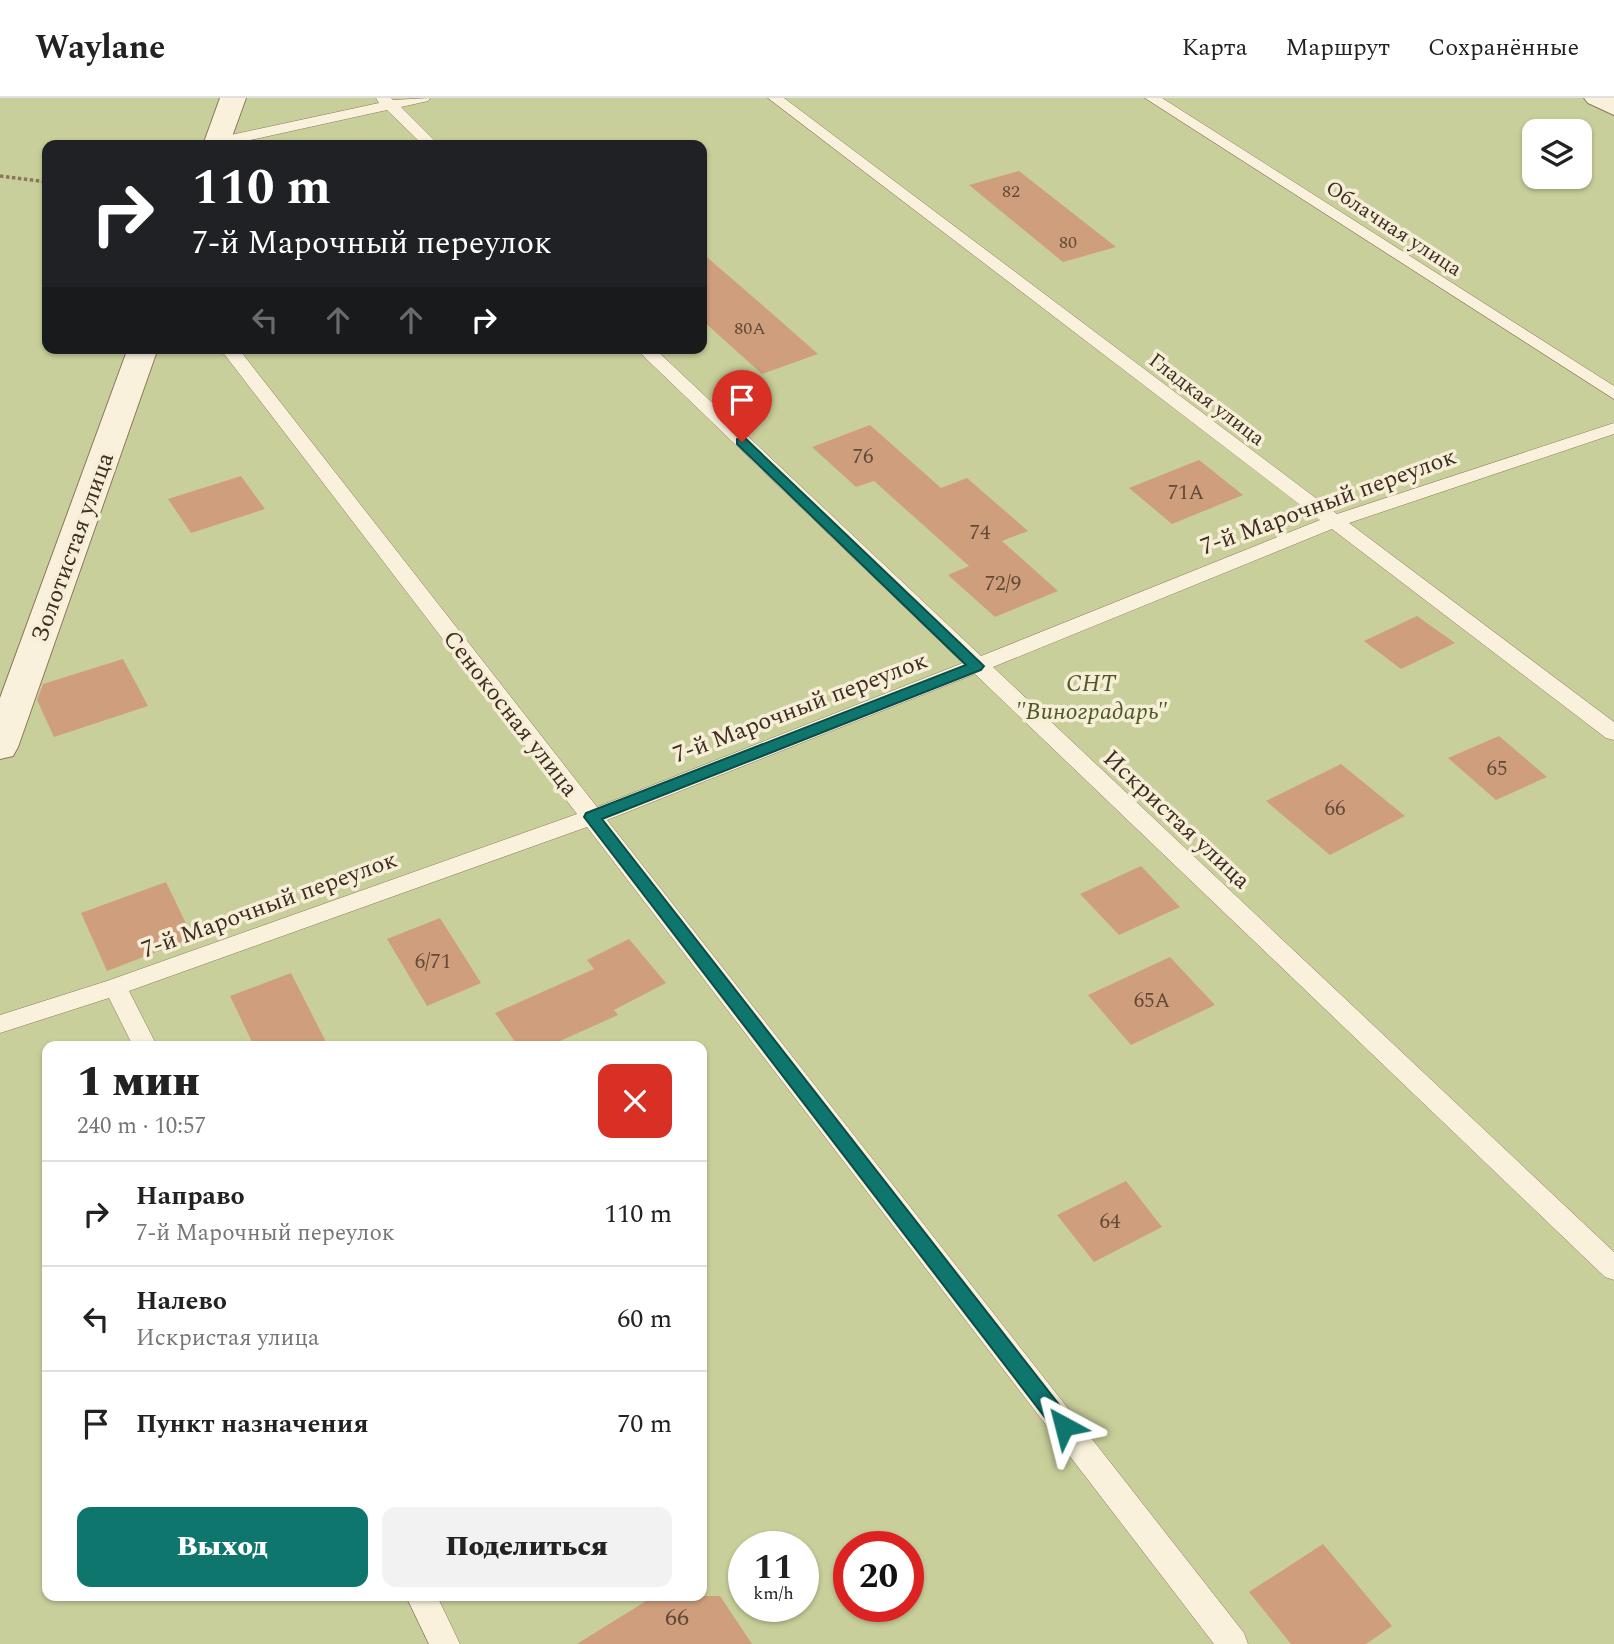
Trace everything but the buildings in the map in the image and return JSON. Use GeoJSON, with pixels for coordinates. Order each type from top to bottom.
{"type":"FeatureCollection","features":[{"type":"Feature","properties":{"kind":"street"},"geometry":{"type":"LineString","coordinates":[[217,140],[233,98]]}},
{"type":"Feature","properties":{"kind":"street"},"geometry":{"type":"LineString","coordinates":[[1597,98],[1614,107]]}},
{"type":"Feature","properties":{"kind":"street","name":"Золотистая улица"},"geometry":{"type":"LineString","coordinates":[[0,747],[141,354]]}},
{"type":"Feature","properties":{"kind":"lane"},"geometry":{"type":"LineString","coordinates":[[232,140],[386,102],[423,98]]}},
{"type":"Feature","properties":{"kind":"lane","name":"Гладкая улица"},"geometry":{"type":"LineString","coordinates":[[775,98],[1614,733]]}},
{"type":"Feature","properties":{"kind":"lane","name":"Облачная улица"},"geometry":{"type":"LineString","coordinates":[[1152,98],[1614,394]]}},
{"type":"Feature","properties":{"kind":"lane"},"geometry":{"type":"LineString","coordinates":[[386,102],[427,140]]}},
{"type":"Feature","properties":{"kind":"lane","name":"Сенокосная улица"},"geometry":{"type":"LineString","coordinates":[[233,354],[1233,1644]]}},
{"type":"Feature","properties":{"kind":"lane","name":"Искристая улица"},"geometry":{"type":"LineString","coordinates":[[650,354],[1614,1269]]}},
{"type":"Feature","properties":{"kind":"lane","name":"7-й Марочный переулок"},"geometry":{"type":"LineString","coordinates":[[0,1024],[115,987],[592,817],[1332,522],[1614,428]]}},
{"type":"Feature","properties":{"kind":"lane"},"geometry":{"type":"LineString","coordinates":[[115,987],[142,1041]]}},
{"type":"Feature","properties":{"kind":"lane"},"geometry":{"type":"LineString","coordinates":[[424,1601],[445,1644]]}},
{"type":"Feature","properties":{"kind":"path"},"geometry":{"type":"LineString","coordinates":[[0,176],[42,181]]}},
{"type":"Feature","properties":{"kind":"green space","name":"СНТ \"Виноградарь\""},"geometry":{"type":"Polygon","coordinates":[[[0,98],[1614,98],[1614,1644],[0,1644],[0,98]]]}},
{"type":"Feature","properties":{"kind":"route"},"geometry":{"type":"LineString","coordinates":[[742,442],[976,666],[592,817],[1064,1426]]}}]}
